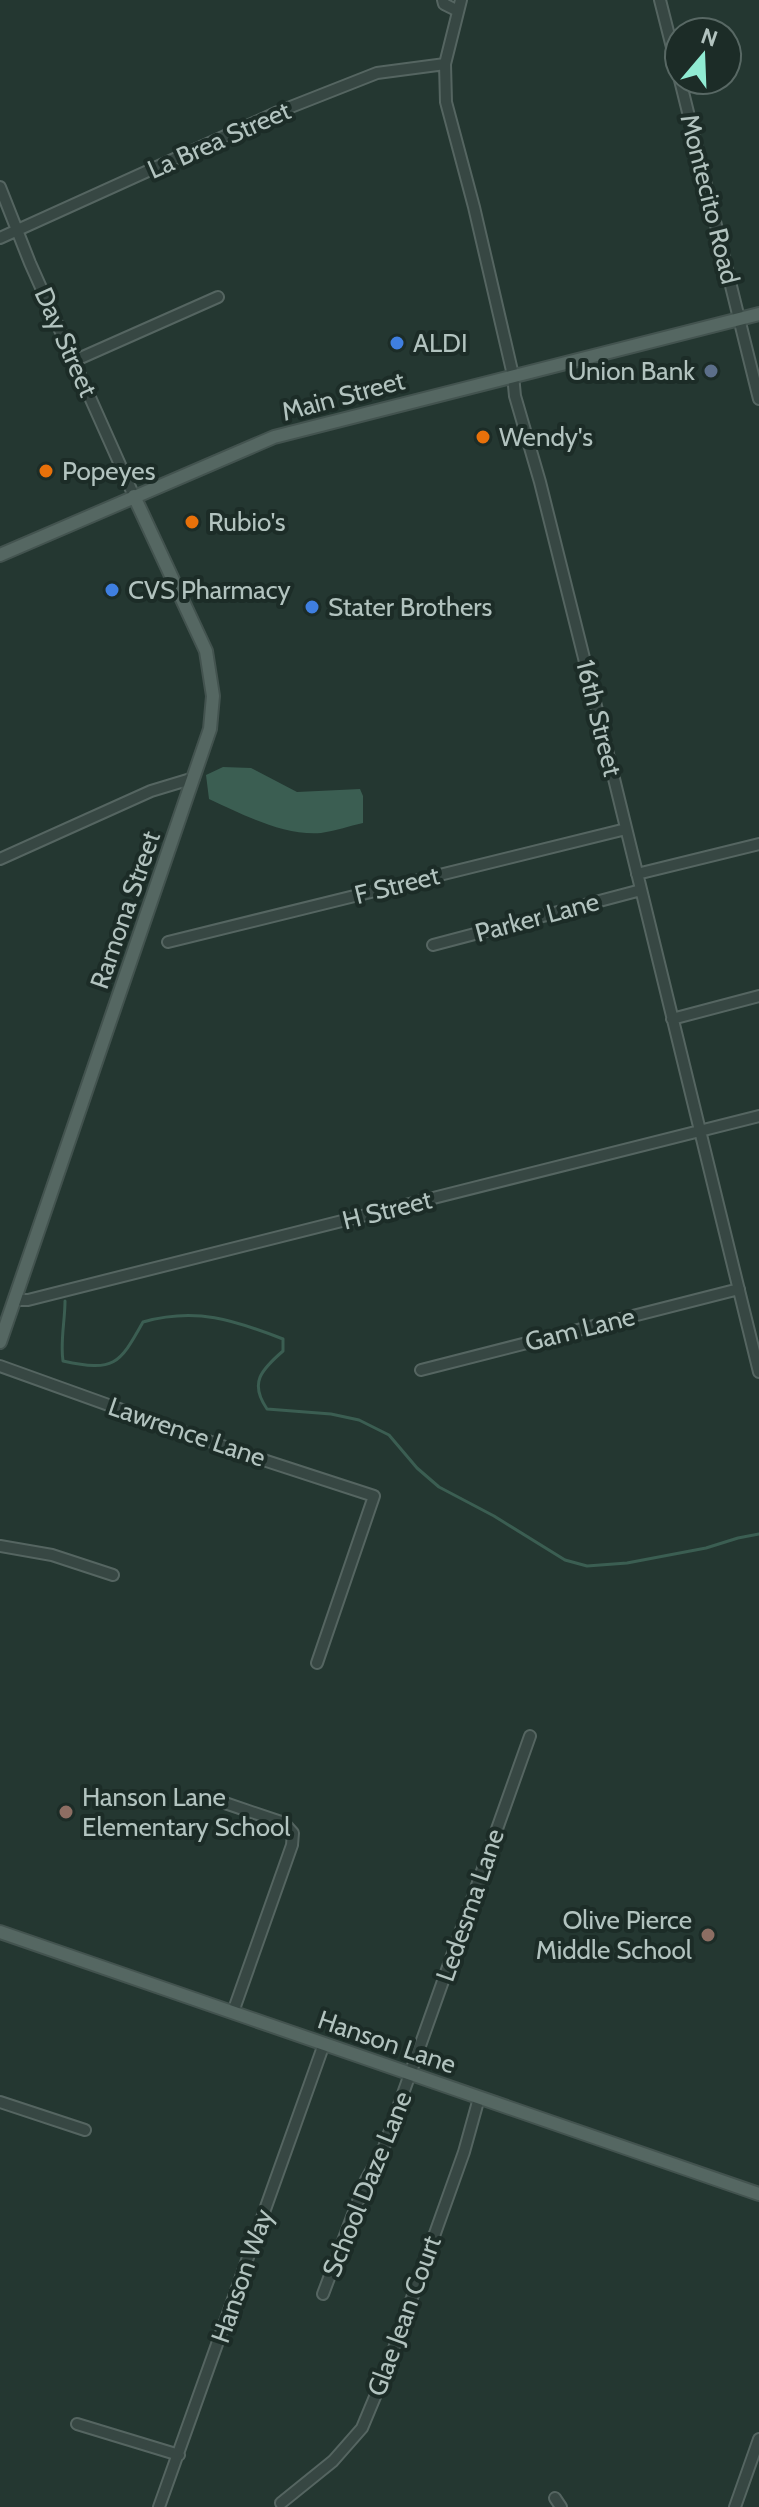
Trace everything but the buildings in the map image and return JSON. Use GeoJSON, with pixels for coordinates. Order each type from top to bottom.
{"type":"FeatureCollection","features":[{"type":"Feature","properties":{"kind":"main road","name":"Main Street"},"geometry":{"type":"LineString","coordinates":[[0,555],[274,437],[759,314]]}},
{"type":"Feature","properties":{"kind":"main road","name":"Ramona Street"},"geometry":{"type":"LineString","coordinates":[[0,1342],[210,729],[213,696],[206,651],[134,496]]}},
{"type":"Feature","properties":{"kind":"main road","name":"Hanson Lane"},"geometry":{"type":"LineString","coordinates":[[0,1932],[759,2194]]}},
{"type":"Feature","properties":{"kind":"street"},"geometry":{"type":"LineString","coordinates":[[443,0],[444,4],[459,6],[445,64]]}},
{"type":"Feature","properties":{"kind":"street","name":"La Brea Street"},"geometry":{"type":"LineString","coordinates":[[0,238],[278,112],[377,73],[445,64]]}},
{"type":"Feature","properties":{"kind":"street","name":"16th Street"},"geometry":{"type":"LineString","coordinates":[[445,64],[446,102],[480,233],[513,375],[515,396],[540,482],[759,1372]]}},
{"type":"Feature","properties":{"kind":"street","name":"Montecito Road"},"geometry":{"type":"LineString","coordinates":[[685,96],[759,399]]}},
{"type":"Feature","properties":{"kind":"street","name":"Day Street"},"geometry":{"type":"LineString","coordinates":[[0,187],[134,496]]}},
{"type":"Feature","properties":{"kind":"street"},"geometry":{"type":"LineString","coordinates":[[76,360],[218,297]]}},
{"type":"Feature","properties":{"kind":"street"},"geometry":{"type":"LineString","coordinates":[[0,859],[151,791],[194,778]]}},
{"type":"Feature","properties":{"kind":"street","name":"F Street"},"geometry":{"type":"LineString","coordinates":[[168,942],[626,829]]}},
{"type":"Feature","properties":{"kind":"street"},"geometry":{"type":"LineString","coordinates":[[637,874],[759,844]]}},
{"type":"Feature","properties":{"kind":"street","name":"Parker Lane"},"geometry":{"type":"LineString","coordinates":[[433,945],[641,890]]}},
{"type":"Feature","properties":{"kind":"street"},"geometry":{"type":"LineString","coordinates":[[672,1019],[759,996]]}},
{"type":"Feature","properties":{"kind":"street","name":"H Street"},"geometry":{"type":"LineString","coordinates":[[14,1300],[28,1300],[759,1116]]}},
{"type":"Feature","properties":{"kind":"street","name":"Gam Lane"},"geometry":{"type":"LineString","coordinates":[[421,1370],[739,1289]]}},
{"type":"Feature","properties":{"kind":"street","name":"Lawrence Lane"},"geometry":{"type":"LineString","coordinates":[[0,1366],[242,1453],[374,1496],[317,1663]]}},
{"type":"Feature","properties":{"kind":"street"},"geometry":{"type":"LineString","coordinates":[[0,1546],[52,1555],[113,1575]]}},
{"type":"Feature","properties":{"kind":"street","name":"Ledesma Lane"},"geometry":{"type":"LineString","coordinates":[[411,2074],[530,1736]]}},
{"type":"Feature","properties":{"kind":"street"},"geometry":{"type":"LineString","coordinates":[[222,1802],[284,1823],[293,1833],[292,1845],[233,2012]]}},
{"type":"Feature","properties":{"kind":"street","name":"Hanson Way"},"geometry":{"type":"LineString","coordinates":[[159,2507],[324,2044]]}},
{"type":"Feature","properties":{"kind":"street","name":"School Daze Lane"},"geometry":{"type":"LineString","coordinates":[[323,2294],[366,2180],[383,2150],[411,2074]]}},
{"type":"Feature","properties":{"kind":"street","name":"Glae Jean Court"},"geometry":{"type":"LineString","coordinates":[[281,2503],[333,2461],[362,2428],[387,2368],[464,2152],[479,2098]]}},
{"type":"Feature","properties":{"kind":"street"},"geometry":{"type":"LineString","coordinates":[[0,2102],[85,2130]]}},
{"type":"Feature","properties":{"kind":"street"},"geometry":{"type":"LineString","coordinates":[[77,2424],[179,2455]]}},
{"type":"Feature","properties":{"kind":"street"},"geometry":{"type":"LineString","coordinates":[[735,2507],[759,2439]]}},
{"type":"Feature","properties":{"kind":"shaded area"},"geometry":{"type":"Polygon","coordinates":[[[223,767],[251,768],[297,792],[360,789],[363,823],[321,833],[307,833],[278,828],[249,817],[209,799],[206,775],[223,767]]]}},
{"type":"Feature","properties":{"kind":"waterway"},"geometry":{"type":"LineString","coordinates":[[65,1301],[63,1361],[80,1364],[94,1366],[113,1362],[128,1348],[143,1322],[162,1318],[214,1318],[283,1339],[283,1351],[269,1364],[258,1384],[267,1409],[331,1414],[359,1420],[389,1435],[417,1468],[439,1487],[494,1516],[565,1560],[587,1566],[627,1563],[759,1534]]}},
{"type":"Feature","properties":{"kind":"place","name":"ALDI"},"geometry":{"type":"Point","coordinates":[397,343]}},
{"type":"Feature","properties":{"kind":"place","name":"Union Bank"},"geometry":{"type":"Point","coordinates":[711,371]}},
{"type":"Feature","properties":{"kind":"place","name":"Wendy's"},"geometry":{"type":"Point","coordinates":[483,437]}},
{"type":"Feature","properties":{"kind":"place","name":"Popeyes"},"geometry":{"type":"Point","coordinates":[46,471]}},
{"type":"Feature","properties":{"kind":"place","name":"Rubio's"},"geometry":{"type":"Point","coordinates":[192,522]}},
{"type":"Feature","properties":{"kind":"place","name":"CVS Pharmacy"},"geometry":{"type":"Point","coordinates":[112,590]}},
{"type":"Feature","properties":{"kind":"place","name":"Stater Brothers"},"geometry":{"type":"Point","coordinates":[312,607]}},
{"type":"Feature","properties":{"kind":"place","name":"Hanson Lane Elementary School"},"geometry":{"type":"Point","coordinates":[66,1812]}},
{"type":"Feature","properties":{"kind":"place","name":"Olive Pierce Middle School"},"geometry":{"type":"Point","coordinates":[708,1935]}}]}
